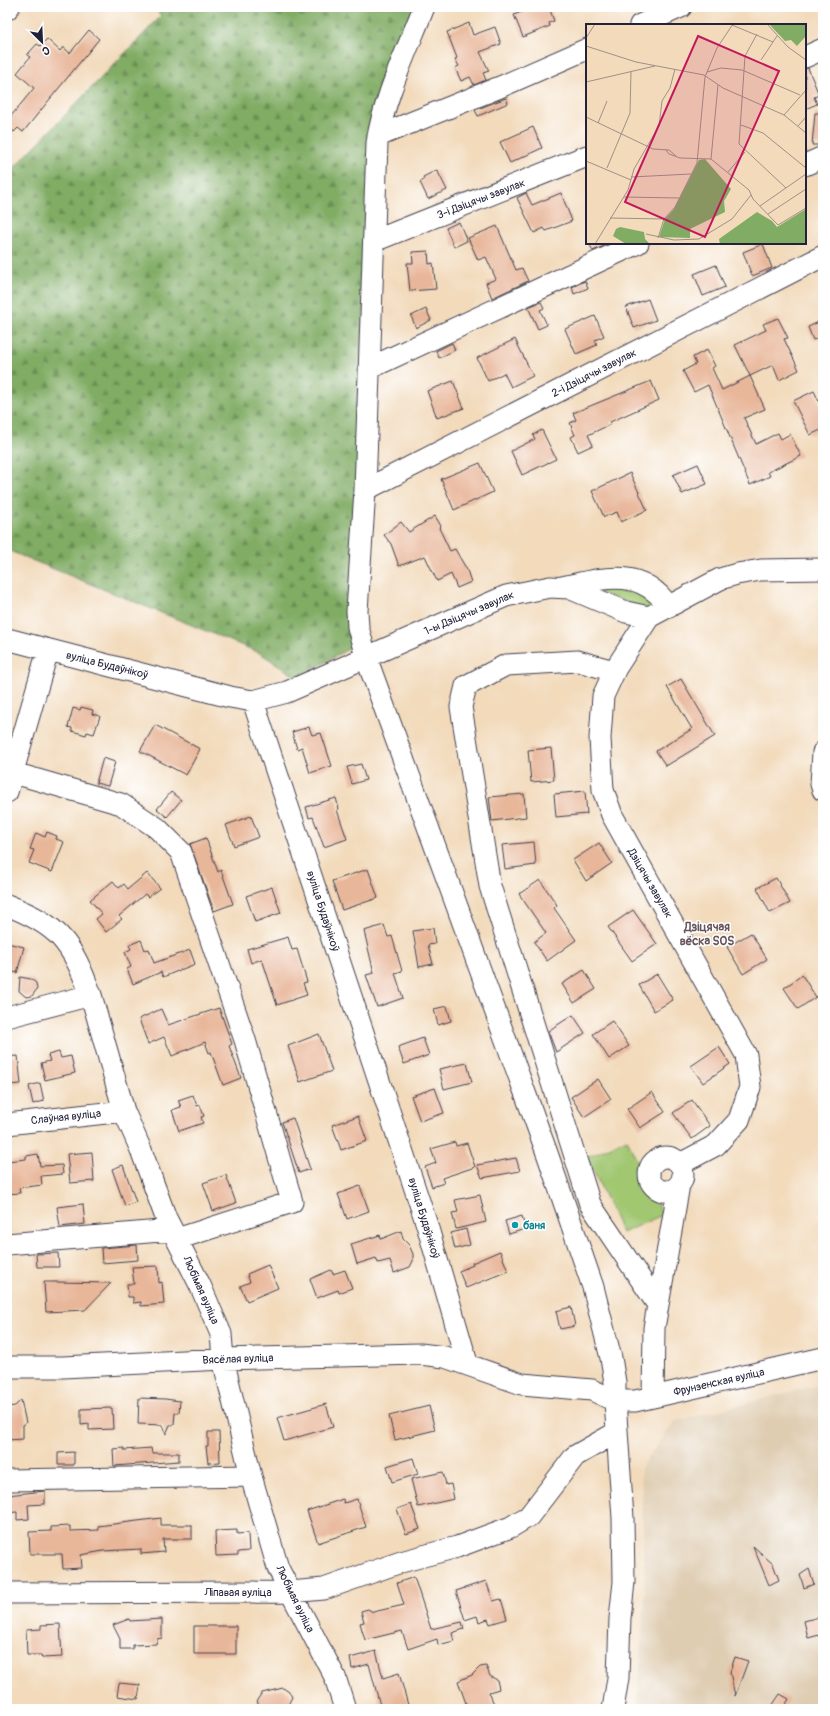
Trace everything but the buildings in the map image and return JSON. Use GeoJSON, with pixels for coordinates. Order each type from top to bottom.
{"type":"FeatureCollection","features":[{"type":"Feature","properties":{"kind":"street"},"geometry":{"type":"LineString","coordinates":[[424,7],[398,75],[378,136],[365,490],[357,611],[358,627],[366,658],[547,1153],[593,1287],[611,1358],[615,1382],[623,1518],[624,1582],[620,1618],[618,1678],[613,1709]]}},
{"type":"Feature","properties":{"kind":"street"},"geometry":{"type":"LineString","coordinates":[[642,24],[681,7]]}},
{"type":"Feature","properties":{"kind":"street"},"geometry":{"type":"LineString","coordinates":[[378,136],[500,87],[586,49]]}},
{"type":"Feature","properties":{"kind":"street"},"geometry":{"type":"LineString","coordinates":[[806,58],[823,49]]}},
{"type":"Feature","properties":{"kind":"street","name":"3-і Дзіцячы завулак"},"geometry":{"type":"LineString","coordinates":[[374,241],[586,156]]}},
{"type":"Feature","properties":{"kind":"street"},"geometry":{"type":"LineString","coordinates":[[806,165],[823,157]]}},
{"type":"Feature","properties":{"kind":"street"},"geometry":{"type":"LineString","coordinates":[[370,368],[636,244]]}},
{"type":"Feature","properties":{"kind":"street","name":"2-і Дзіцячы завулак"},"geometry":{"type":"LineString","coordinates":[[365,490],[823,256]]}},
{"type":"Feature","properties":{"kind":"street"},"geometry":{"type":"LineString","coordinates":[[649,617],[720,579],[737,574],[761,570],[823,569]]}},
{"type":"Feature","properties":{"kind":"street"},"geometry":{"type":"LineString","coordinates":[[560,587],[607,577],[627,578],[650,587],[663,598],[669,607]]}},
{"type":"Feature","properties":{"kind":"street","name":"1-ы Дзіцячы завулак"},"geometry":{"type":"LineString","coordinates":[[253,701],[287,692],[506,596],[550,587],[569,588],[626,612],[649,617]]}},
{"type":"Feature","properties":{"kind":"street","name":"Дзіцячы завулак"},"geometry":{"type":"LineString","coordinates":[[649,617],[614,671],[603,696],[600,738],[603,790],[612,815],[746,1055],[750,1087],[739,1120],[716,1145],[680,1164]]}},
{"type":"Feature","properties":{"kind":"street","name":"вуліца Будаўнікоў"},"geometry":{"type":"LineString","coordinates":[[7,639],[230,697],[253,701],[427,1225],[467,1364]]}},
{"type":"Feature","properties":{"kind":"street"},"geometry":{"type":"LineString","coordinates":[[7,792],[10,771],[48,650]]}},
{"type":"Feature","properties":{"kind":"street"},"geometry":{"type":"LineString","coordinates":[[614,671],[578,661],[506,665],[466,686],[461,707],[490,886],[590,1204],[658,1305]]}},
{"type":"Feature","properties":{"kind":"street"},"geometry":{"type":"LineString","coordinates":[[823,752],[821,784],[823,790]]}},
{"type":"Feature","properties":{"kind":"street"},"geometry":{"type":"LineString","coordinates":[[7,1244],[175,1235],[292,1202],[245,1040],[180,852],[157,828],[121,804],[10,771]]}},
{"type":"Feature","properties":{"kind":"street","name":"Любімая вуліца"},"geometry":{"type":"LineString","coordinates":[[7,905],[33,915],[63,938],[73,953],[91,995],[124,1111],[175,1235],[200,1285],[221,1334],[224,1359],[251,1476],[278,1568],[335,1677],[345,1709]]}},
{"type":"Feature","properties":{"kind":"street"},"geometry":{"type":"LineString","coordinates":[[7,1017],[91,995]]}},
{"type":"Feature","properties":{"kind":"street","name":"Слаўная вуліца"},"geometry":{"type":"LineString","coordinates":[[7,1124],[124,1111]]}},
{"type":"Feature","properties":{"kind":"street"},"geometry":{"type":"LineString","coordinates":[[653,1397],[654,1328],[679,1185],[683,1176],[680,1164],[670,1157],[659,1158],[651,1166],[649,1174],[652,1184],[662,1191],[671,1190],[679,1185]]}},
{"type":"Feature","properties":{"kind":"street","name":"Вясёлая вуліца"},"geometry":{"type":"LineString","coordinates":[[7,1367],[63,1367],[224,1359],[420,1354],[445,1356],[522,1384],[592,1390],[615,1401]]}},
{"type":"Feature","properties":{"kind":"street","name":"Фрунзенская вуліца"},"geometry":{"type":"LineString","coordinates":[[615,1401],[635,1401],[823,1358]]}},
{"type":"Feature","properties":{"kind":"street","name":"Ліпавая вуліца"},"geometry":{"type":"LineString","coordinates":[[7,1593],[290,1592],[324,1588],[401,1562],[457,1547],[511,1527],[529,1516],[575,1456],[617,1432]]}},
{"type":"Feature","properties":{"kind":"street"},"geometry":{"type":"LineString","coordinates":[[7,1480],[251,1476]]}},
{"type":"Feature","properties":{"kind":"shaded area"},"geometry":{"type":"Polygon","coordinates":[[[823,1384],[823,1709],[637,1709],[645,1594],[641,1467],[675,1421],[823,1384]]]}},
{"type":"Feature","properties":{"kind":"green space"},"geometry":{"type":"Polygon","coordinates":[[[154,7],[416,7],[372,124],[350,648],[298,678],[260,653],[7,550],[7,175],[161,16],[154,7]]]}},
{"type":"Feature","properties":{"kind":"green space"},"geometry":{"type":"Polygon","coordinates":[[[601,585],[627,587],[659,606],[649,610],[595,591],[601,585]]]}},
{"type":"Feature","properties":{"kind":"green space"},"geometry":{"type":"Polygon","coordinates":[[[627,1139],[662,1215],[622,1233],[587,1157],[627,1139]]]}},
{"type":"Feature","properties":{"kind":"place","name":"баня"},"geometry":{"type":"Point","coordinates":[515,1225]}},
{"type":"Feature","properties":{"kind":"district","name":"Дзіцячая вёска SOS"},"geometry":{"type":"Point","coordinates":[707,934]}}]}
